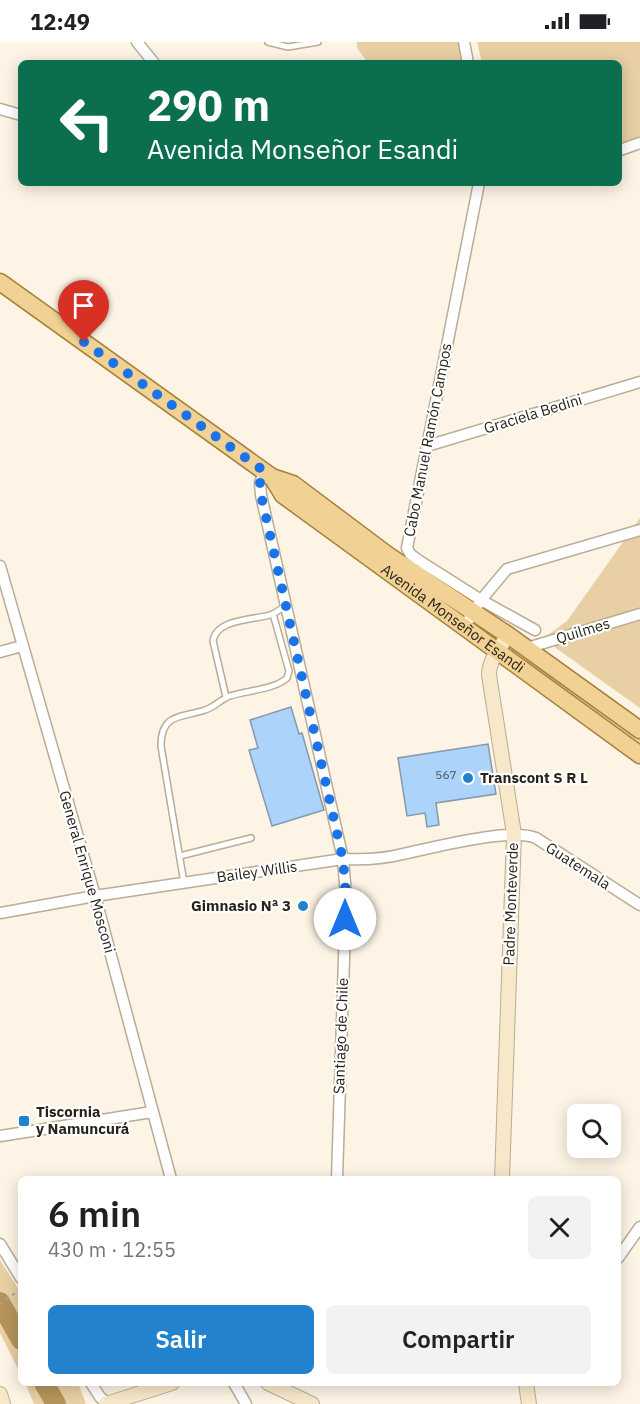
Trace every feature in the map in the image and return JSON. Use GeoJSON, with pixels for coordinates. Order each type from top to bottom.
{"type":"FeatureCollection","features":[{"type":"Feature","properties":{"kind":"main road","name":"Avenida Monseñor Esandi"},"geometry":{"type":"LineString","coordinates":[[0,282],[268,474],[293,484],[389,556],[477,606],[508,635],[640,730]]}},
{"type":"Feature","properties":{"kind":"main road","name":"Avenida Monseñor Esandi"},"geometry":{"type":"LineString","coordinates":[[268,474],[279,492],[640,755]]}},
{"type":"Feature","properties":{"kind":"street"},"geometry":{"type":"LineString","coordinates":[[138,42],[151,60]]}},
{"type":"Feature","properties":{"kind":"street"},"geometry":{"type":"LineString","coordinates":[[464,42],[467,60]]}},
{"type":"Feature","properties":{"kind":"street"},"geometry":{"type":"LineString","coordinates":[[0,109],[18,113]]}},
{"type":"Feature","properties":{"kind":"street"},"geometry":{"type":"LineString","coordinates":[[622,149],[640,143]]}},
{"type":"Feature","properties":{"kind":"street","name":"Cabo Manuel Ramón Campos"},"geometry":{"type":"LineString","coordinates":[[479,186],[408,551],[477,606],[535,630]]}},
{"type":"Feature","properties":{"kind":"street","name":"Graciela Bedini"},"geometry":{"type":"LineString","coordinates":[[427,446],[640,382]]}},
{"type":"Feature","properties":{"kind":"street","name":"Santiago de Chile"},"geometry":{"type":"LineString","coordinates":[[268,474],[260,483],[261,495],[343,860],[346,895],[337,1176]]}},
{"type":"Feature","properties":{"kind":"street"},"geometry":{"type":"LineString","coordinates":[[464,627],[477,606],[507,569],[640,530]]}},
{"type":"Feature","properties":{"kind":"street","name":"General Enrique Mosconi"},"geometry":{"type":"LineString","coordinates":[[0,566],[95,896],[170,1176]]}},
{"type":"Feature","properties":{"kind":"street","name":"Quilmes"},"geometry":{"type":"LineString","coordinates":[[526,648],[640,614]]}},
{"type":"Feature","properties":{"kind":"street","name":"Padre Monteverde"},"geometry":{"type":"LineString","coordinates":[[502,1176],[514,834],[489,667],[508,635]]}},
{"type":"Feature","properties":{"kind":"street"},"geometry":{"type":"LineString","coordinates":[[0,652],[22,646]]}},
{"type":"Feature","properties":{"kind":"street","name":"Bailey Willis"},"geometry":{"type":"LineString","coordinates":[[0,913],[95,896],[343,860],[371,860],[436,846],[514,834]]}},
{"type":"Feature","properties":{"kind":"street","name":"Guatemala"},"geometry":{"type":"LineString","coordinates":[[514,834],[536,838],[640,905]]}},
{"type":"Feature","properties":{"kind":"street"},"geometry":{"type":"LineString","coordinates":[[0,1136],[152,1112]]}},
{"type":"Feature","properties":{"kind":"street"},"geometry":{"type":"LineString","coordinates":[[621,1254],[640,1227]]}},
{"type":"Feature","properties":{"kind":"street"},"geometry":{"type":"LineString","coordinates":[[0,1244],[18,1273]]}},
{"type":"Feature","properties":{"kind":"street"},"geometry":{"type":"LineString","coordinates":[[93,1386],[107,1404],[163,1386]]}},
{"type":"Feature","properties":{"kind":"street"},"geometry":{"type":"LineString","coordinates":[[236,1386],[246,1404]]}},
{"type":"Feature","properties":{"kind":"street"},"geometry":{"type":"LineString","coordinates":[[274,1386],[312,1404]]}},
{"type":"Feature","properties":{"kind":"street"},"geometry":{"type":"LineString","coordinates":[[527,1386],[529,1404]]}},
{"type":"Feature","properties":{"kind":"street"},"geometry":{"type":"LineString","coordinates":[[0,1394],[3,1404]]}},
{"type":"Feature","properties":{"kind":"lane"},"geometry":{"type":"LineString","coordinates":[[268,42],[288,47],[318,42]]}},
{"type":"Feature","properties":{"kind":"lane"},"geometry":{"type":"LineString","coordinates":[[226,697],[213,641],[214,635],[222,626],[273,614],[286,605]]}},
{"type":"Feature","properties":{"kind":"lane"},"geometry":{"type":"LineString","coordinates":[[184,883],[164,763],[161,734],[163,726],[169,721],[206,710],[226,697],[279,683],[287,678],[289,671],[273,614]]}},
{"type":"Feature","properties":{"kind":"lane"},"geometry":{"type":"LineString","coordinates":[[180,856],[251,838]]}},
{"type":"Feature","properties":{"kind":"path"},"geometry":{"type":"LineString","coordinates":[[0,1304],[18,1291]]}},
{"type":"Feature","properties":{"kind":"shaded area"},"geometry":{"type":"Polygon","coordinates":[[[357,42],[462,42],[465,60],[366,60],[357,48],[357,42]]]}},
{"type":"Feature","properties":{"kind":"shaded area"},"geometry":{"type":"Polygon","coordinates":[[[477,42],[640,42],[640,138],[622,144],[622,60],[481,60],[477,42]]]}},
{"type":"Feature","properties":{"kind":"shaded area"},"geometry":{"type":"Polygon","coordinates":[[[640,518],[640,708],[546,641],[548,635],[567,621],[640,518]]]}},
{"type":"Feature","properties":{"kind":"shaded area"},"geometry":{"type":"Polygon","coordinates":[[[530,656],[640,736],[640,744],[526,661],[530,656]]]}},
{"type":"Feature","properties":{"kind":"shaded area"},"geometry":{"type":"Polygon","coordinates":[[[0,1260],[18,1288],[18,1369],[0,1333],[0,1260]]]}},
{"type":"Feature","properties":{"kind":"shaded area"},"geometry":{"type":"Polygon","coordinates":[[[26,1386],[79,1386],[86,1404],[34,1404],[26,1386]]]}},
{"type":"Feature","properties":{"kind":"building"},"geometry":{"type":"Polygon","coordinates":[[[291,707],[299,734],[302,733],[324,810],[272,826],[249,750],[258,748],[250,720],[291,707]]]}},
{"type":"Feature","properties":{"kind":"building"},"geometry":{"type":"Polygon","coordinates":[[[488,744],[496,794],[436,803],[439,825],[427,827],[425,813],[407,816],[398,758],[488,744]]]}},
{"type":"Feature","properties":{"kind":"waterway"},"geometry":{"type":"LineString","coordinates":[[0,1302],[18,1335]]}},
{"type":"Feature","properties":{"kind":"waterway"},"geometry":{"type":"LineString","coordinates":[[46,1386],[56,1404]]}},
{"type":"Feature","properties":{"kind":"place","name":"Transcont S R L"},"geometry":{"type":"Point","coordinates":[468,778]}},
{"type":"Feature","properties":{"kind":"place","name":"Gimnasio Nª 3"},"geometry":{"type":"Point","coordinates":[303,906]}},
{"type":"Feature","properties":{"kind":"place","name":"Tiscornia y Namuncurá"},"geometry":{"type":"Point","coordinates":[24,1121]}},
{"type":"Feature","properties":{"kind":"route"},"geometry":{"type":"LineString","coordinates":[[84,342],[264,471],[260,483],[261,495],[343,860],[346,895],[345,919]]}}]}
